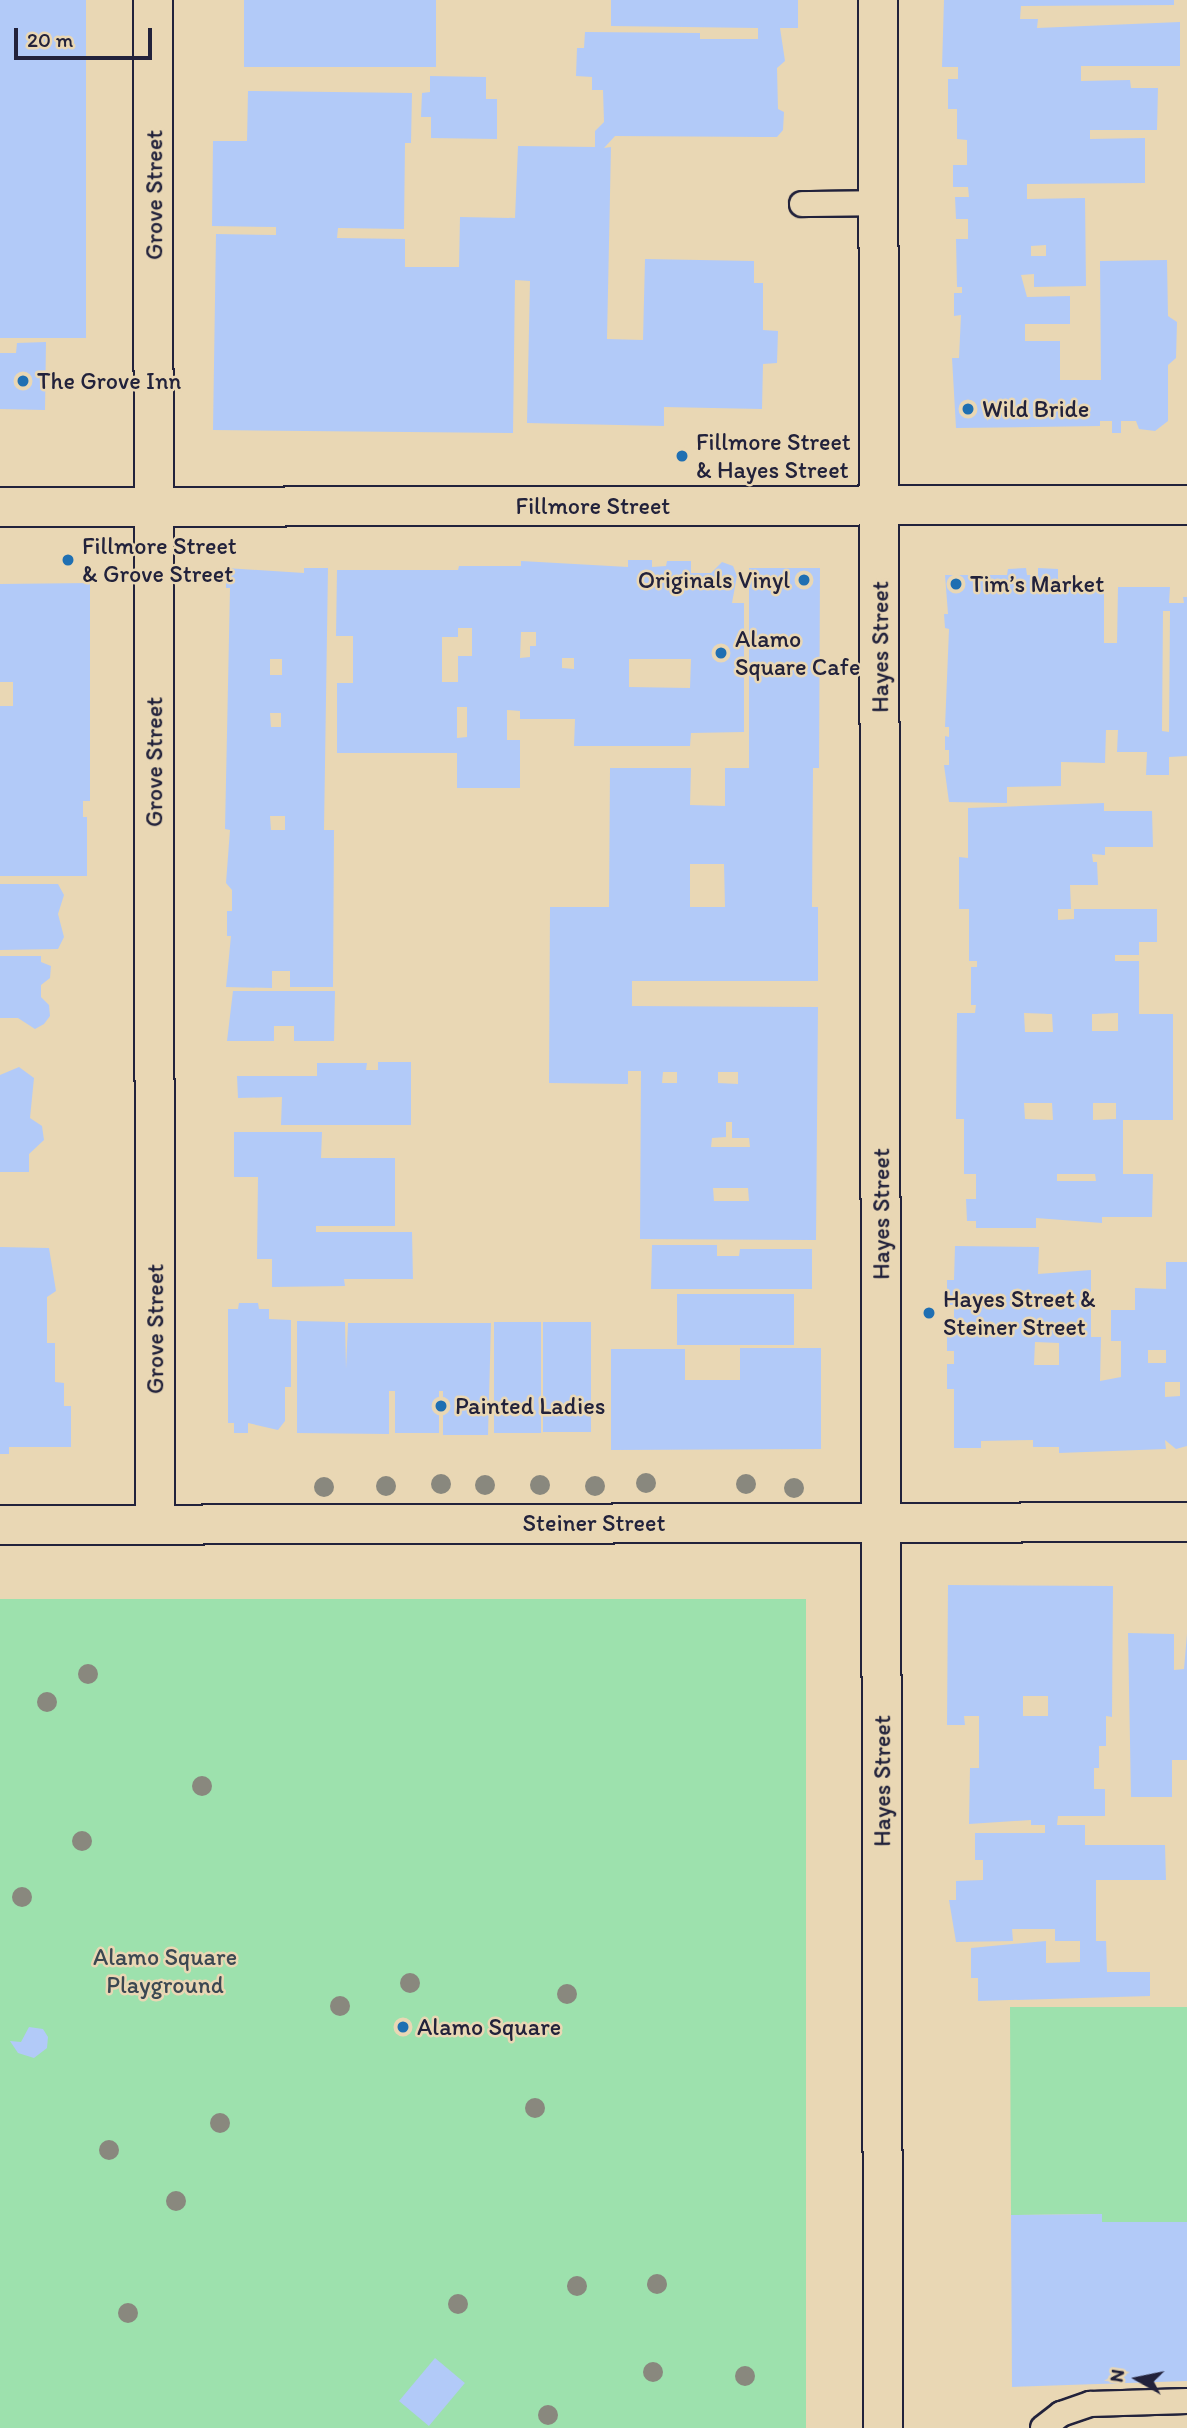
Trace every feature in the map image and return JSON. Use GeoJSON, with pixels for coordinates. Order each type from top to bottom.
{"type":"FeatureCollection","features":[{"type":"Feature","properties":{"kind":"street","name":"Grove Street"},"geometry":{"type":"LineString","coordinates":[[153,0],[155,1524]]}},
{"type":"Feature","properties":{"kind":"street","name":"Hayes Street"},"geometry":{"type":"LineString","coordinates":[[878,0],[883,2428]]}},
{"type":"Feature","properties":{"kind":"street","name":"Fillmore Street"},"geometry":{"type":"LineString","coordinates":[[0,507],[1187,505]]}},
{"type":"Feature","properties":{"kind":"street","name":"Steiner Street"},"geometry":{"type":"LineString","coordinates":[[0,1525],[1187,1522]]}},
{"type":"Feature","properties":{"kind":"lane"},"geometry":{"type":"LineString","coordinates":[[802,204],[879,203]]}},
{"type":"Feature","properties":{"kind":"lane"},"geometry":{"type":"LineString","coordinates":[[1042,2428],[1061,2414],[1090,2404],[1187,2402]]}},
{"type":"Feature","properties":{"kind":"green space","name":"Alamo Square"},"geometry":{"type":"Polygon","coordinates":[[[0,1599],[806,1599],[806,2428],[0,2428],[0,1599]]]}},
{"type":"Feature","properties":{"kind":"green space"},"geometry":{"type":"Polygon","coordinates":[[[1010,2007],[1187,2007],[1187,2222],[1102,2222],[1101,2214],[1011,2215],[1010,2007]]]}},
{"type":"Feature","properties":{"kind":"building"},"geometry":{"type":"Polygon","coordinates":[[[0,0],[86,0],[86,338],[0,338],[0,0]]]}},
{"type":"Feature","properties":{"kind":"building"},"geometry":{"type":"Polygon","coordinates":[[[244,0],[436,0],[436,67],[244,67],[244,0]]]}},
{"type":"Feature","properties":{"kind":"building"},"geometry":{"type":"Polygon","coordinates":[[[611,0],[798,0],[798,28],[780,28],[785,61],[777,68],[778,109],[784,112],[783,130],[777,137],[615,136],[604,148],[611,147],[607,339],[643,340],[645,259],[754,261],[754,283],[763,283],[763,330],[778,331],[777,363],[763,364],[762,409],[664,407],[664,426],[527,423],[530,281],[515,280],[513,433],[213,430],[216,234],[276,235],[276,227],[212,226],[213,141],[247,141],[248,91],[412,93],[411,143],[405,143],[404,229],[338,228],[337,238],[405,239],[405,267],[459,267],[460,217],[515,218],[518,146],[595,147],[595,131],[604,122],[603,90],[592,90],[592,77],[576,76],[577,48],[584,48],[585,32],[700,33],[700,39],[758,39],[758,28],[611,26],[611,0]]]}},
{"type":"Feature","properties":{"kind":"building"},"geometry":{"type":"Polygon","coordinates":[[[944,0],[1174,0],[1174,5],[1021,6],[1020,19],[1038,19],[1037,28],[1180,22],[1180,66],[1081,66],[1081,81],[1130,80],[1131,88],[1158,88],[1157,130],[1090,130],[1090,139],[1145,138],[1145,183],[1027,184],[1027,199],[1085,198],[1086,286],[1034,287],[1034,274],[1021,275],[1027,297],[1070,296],[1070,324],[1025,324],[1025,341],[1060,341],[1060,380],[1101,380],[1100,261],[1167,260],[1168,316],[1177,322],[1176,358],[1168,365],[1168,421],[1155,431],[1139,429],[1136,421],[1121,421],[1121,433],[1112,433],[1112,421],[1100,421],[1100,426],[956,428],[952,358],[959,358],[961,315],[954,316],[954,293],[962,293],[962,287],[957,287],[956,239],[968,239],[968,219],[956,219],[955,197],[969,197],[968,187],[953,187],[953,165],[967,165],[967,140],[957,139],[957,109],[948,109],[948,79],[958,79],[958,67],[942,67],[944,0]],[[1046,245],[1031,246],[1031,256],[1046,256],[1046,245]]]}},
{"type":"Feature","properties":{"kind":"building"},"geometry":{"type":"Polygon","coordinates":[[[430,76],[486,77],[486,99],[497,99],[497,139],[431,138],[431,117],[421,117],[422,93],[430,92],[430,76]]]}},
{"type":"Feature","properties":{"kind":"building","name":"The Grove Inn"},"geometry":{"type":"Polygon","coordinates":[[[46,342],[45,410],[0,409],[0,353],[16,353],[17,343],[46,342]]]}},
{"type":"Feature","properties":{"kind":"building"},"geometry":{"type":"Polygon","coordinates":[[[628,560],[652,560],[652,567],[666,566],[667,561],[691,561],[691,573],[711,573],[722,562],[733,566],[737,576],[732,603],[744,603],[744,732],[691,733],[690,746],[574,746],[575,719],[520,719],[520,711],[507,710],[507,740],[520,740],[520,788],[457,788],[457,753],[337,753],[337,683],[353,683],[353,636],[336,636],[337,570],[458,570],[459,566],[521,566],[521,561],[628,567],[628,560]],[[458,628],[458,637],[442,637],[442,682],[458,682],[458,656],[472,656],[472,628],[458,628]],[[521,632],[520,658],[530,657],[530,646],[536,646],[536,632],[521,632]],[[562,658],[562,668],[574,669],[574,658],[562,658]],[[629,659],[629,687],[690,688],[691,659],[629,659]],[[457,707],[457,738],[467,737],[467,707],[457,707]]]}},
{"type":"Feature","properties":{"kind":"building"},"geometry":{"type":"Polygon","coordinates":[[[226,568],[304,573],[304,568],[328,568],[324,830],[334,830],[333,987],[290,987],[290,971],[272,971],[272,988],[226,987],[231,936],[227,936],[227,911],[232,911],[232,890],[226,883],[230,830],[225,829],[230,588],[226,588],[226,568]],[[270,659],[270,675],[282,675],[282,659],[270,659]],[[270,713],[271,727],[281,727],[281,713],[270,713]],[[270,816],[271,830],[285,830],[285,816],[270,816]]]}},
{"type":"Feature","properties":{"kind":"building"},"geometry":{"type":"Polygon","coordinates":[[[749,568],[820,568],[819,768],[813,768],[812,907],[818,907],[818,981],[632,981],[632,1006],[818,1007],[816,1240],[640,1239],[641,1071],[628,1071],[628,1084],[549,1083],[550,907],[609,907],[610,768],[691,768],[690,805],[725,806],[725,768],[749,768],[749,568]],[[690,864],[690,907],[725,907],[724,864],[690,864]],[[663,1072],[662,1083],[677,1083],[677,1072],[663,1072]],[[718,1072],[718,1083],[738,1084],[738,1072],[718,1072]],[[726,1122],[726,1137],[712,1138],[711,1147],[750,1147],[749,1138],[732,1138],[732,1122],[726,1122]],[[713,1188],[714,1201],[749,1201],[748,1188],[713,1188]]]}},
{"type":"Feature","properties":{"kind":"building"},"geometry":{"type":"Polygon","coordinates":[[[1026,568],[1027,575],[1038,575],[1038,568],[1058,569],[1058,587],[1104,587],[1104,643],[1117,643],[1118,587],[1170,587],[1169,603],[1184,603],[1183,597],[1187,597],[1187,756],[1169,757],[1169,775],[1146,775],[1147,752],[1117,752],[1118,730],[1106,730],[1105,763],[1061,762],[1061,786],[1007,787],[1007,803],[949,802],[944,765],[949,765],[949,750],[945,750],[945,736],[949,737],[949,727],[945,727],[949,629],[945,628],[944,614],[948,614],[945,575],[1007,575],[1008,569],[1026,568]],[[1163,611],[1162,731],[1169,732],[1170,611],[1163,611]]]}},
{"type":"Feature","properties":{"kind":"building"},"geometry":{"type":"Polygon","coordinates":[[[90,583],[90,801],[83,801],[83,817],[87,817],[87,876],[0,876],[0,706],[13,706],[13,682],[0,682],[0,584],[90,583]]]}},
{"type":"Feature","properties":{"kind":"building"},"geometry":{"type":"Polygon","coordinates":[[[1104,803],[1104,811],[1152,811],[1153,847],[1105,847],[1105,855],[1092,854],[1093,862],[1097,862],[1098,885],[1070,885],[1071,909],[1058,909],[1058,920],[1074,919],[1074,909],[1157,909],[1157,942],[1139,942],[1139,955],[1115,955],[1115,961],[1139,961],[1139,1014],[1173,1014],[1173,1120],[1123,1120],[1123,1174],[1153,1174],[1152,1217],[1102,1217],[1102,1223],[1036,1218],[1036,1228],[976,1228],[976,1221],[967,1221],[966,1199],[976,1199],[976,1174],[964,1174],[964,1119],[956,1119],[957,1013],[975,1013],[976,1005],[971,1005],[971,967],[977,967],[977,961],[969,961],[969,909],[959,909],[959,857],[968,858],[968,808],[1104,803]],[[1024,1013],[1025,1032],[1053,1032],[1052,1014],[1024,1013]],[[1118,1013],[1092,1014],[1092,1031],[1118,1031],[1118,1013]],[[1024,1103],[1025,1119],[1053,1120],[1052,1103],[1024,1103]],[[1093,1103],[1093,1120],[1116,1119],[1116,1103],[1093,1103]],[[1057,1174],[1057,1181],[1096,1181],[1095,1174],[1057,1174]]]}},
{"type":"Feature","properties":{"kind":"building"},"geometry":{"type":"Polygon","coordinates":[[[0,884],[58,884],[64,895],[58,914],[64,937],[58,949],[0,950],[0,884]]]}},
{"type":"Feature","properties":{"kind":"building"},"geometry":{"type":"Polygon","coordinates":[[[0,956],[41,956],[41,962],[51,966],[50,978],[41,985],[41,997],[49,1005],[50,1016],[44,1024],[35,1029],[18,1018],[0,1018],[0,956]]]}},
{"type":"Feature","properties":{"kind":"building"},"geometry":{"type":"Polygon","coordinates":[[[233,991],[335,991],[334,1041],[294,1041],[294,1026],[274,1026],[274,1041],[227,1041],[233,991]]]}},
{"type":"Feature","properties":{"kind":"building"},"geometry":{"type":"Polygon","coordinates":[[[378,1062],[411,1062],[411,1125],[281,1125],[282,1097],[238,1098],[237,1076],[317,1076],[317,1063],[367,1063],[366,1070],[378,1070],[378,1062]]]}},
{"type":"Feature","properties":{"kind":"building"},"geometry":{"type":"Polygon","coordinates":[[[19,1067],[34,1078],[30,1118],[42,1126],[44,1140],[29,1154],[29,1172],[0,1172],[0,1075],[19,1067]]]}},
{"type":"Feature","properties":{"kind":"building"},"geometry":{"type":"Polygon","coordinates":[[[234,1132],[322,1132],[321,1158],[395,1158],[395,1226],[316,1226],[316,1232],[412,1232],[413,1279],[344,1279],[345,1286],[272,1287],[272,1259],[257,1259],[258,1177],[234,1177],[234,1132]]]}},
{"type":"Feature","properties":{"kind":"building"},"geometry":{"type":"Polygon","coordinates":[[[652,1245],[717,1245],[717,1256],[739,1256],[740,1249],[812,1249],[812,1289],[651,1289],[652,1245]]]}},
{"type":"Feature","properties":{"kind":"building"},"geometry":{"type":"Polygon","coordinates":[[[955,1246],[1039,1247],[1038,1274],[1091,1270],[1091,1337],[1101,1337],[1100,1381],[1121,1377],[1121,1341],[1111,1341],[1111,1310],[1135,1310],[1135,1288],[1166,1289],[1166,1262],[1187,1262],[1187,1446],[1176,1449],[1165,1440],[1166,1449],[1059,1453],[1059,1447],[1033,1447],[1033,1440],[981,1441],[981,1448],[954,1448],[954,1389],[947,1389],[947,1364],[954,1364],[954,1351],[947,1351],[947,1328],[954,1328],[954,1305],[947,1305],[947,1280],[954,1280],[955,1246]],[[1035,1342],[1034,1365],[1059,1365],[1059,1343],[1035,1342]],[[1148,1350],[1148,1363],[1166,1363],[1166,1350],[1148,1350]],[[1165,1382],[1165,1397],[1180,1396],[1180,1382],[1165,1382]]]}},
{"type":"Feature","properties":{"kind":"building"},"geometry":{"type":"Polygon","coordinates":[[[0,1247],[49,1248],[56,1291],[47,1297],[47,1343],[55,1343],[55,1382],[64,1383],[64,1406],[71,1406],[71,1447],[9,1447],[9,1454],[0,1454],[0,1247]]]}},
{"type":"Feature","properties":{"kind":"building"},"geometry":{"type":"Polygon","coordinates":[[[677,1294],[794,1294],[794,1345],[677,1345],[677,1294]]]}},
{"type":"Feature","properties":{"kind":"building"},"geometry":{"type":"Polygon","coordinates":[[[239,1303],[258,1303],[259,1309],[269,1309],[269,1319],[291,1320],[291,1387],[285,1387],[285,1421],[278,1430],[248,1423],[248,1433],[234,1433],[234,1423],[228,1423],[228,1309],[238,1309],[239,1303]]]}},
{"type":"Feature","properties":{"kind":"building"},"geometry":{"type":"Polygon","coordinates":[[[297,1321],[345,1322],[346,1369],[348,1323],[491,1323],[488,1435],[443,1435],[443,1391],[439,1391],[439,1433],[395,1433],[395,1391],[389,1391],[389,1434],[297,1433],[297,1321]]]}},
{"type":"Feature","properties":{"kind":"building"},"geometry":{"type":"Polygon","coordinates":[[[494,1322],[541,1322],[541,1433],[494,1433],[494,1322]]]}},
{"type":"Feature","properties":{"kind":"building"},"geometry":{"type":"Polygon","coordinates":[[[543,1322],[591,1322],[591,1432],[543,1432],[543,1322]]]}},
{"type":"Feature","properties":{"kind":"building"},"geometry":{"type":"Polygon","coordinates":[[[740,1348],[821,1348],[821,1449],[611,1450],[611,1349],[685,1349],[685,1380],[740,1380],[740,1348]]]}},
{"type":"Feature","properties":{"kind":"building"},"geometry":{"type":"Polygon","coordinates":[[[948,1585],[1113,1586],[1112,1717],[1106,1716],[1106,1746],[1099,1746],[1099,1768],[1094,1768],[1094,1789],[1105,1789],[1105,1816],[1058,1816],[1057,1825],[1085,1825],[1085,1845],[1165,1845],[1166,1880],[1096,1880],[1096,1941],[1106,1941],[1107,1972],[1150,1972],[1150,1996],[978,2001],[978,1978],[971,1978],[971,1948],[1046,1941],[1046,1963],[1080,1962],[1080,1941],[1055,1941],[1055,1929],[1012,1929],[1013,1941],[956,1942],[949,1900],[956,1900],[956,1881],[983,1880],[983,1860],[975,1860],[975,1833],[1045,1833],[1045,1825],[1031,1825],[1031,1820],[969,1824],[970,1768],[979,1768],[979,1716],[964,1716],[965,1725],[947,1725],[948,1585]],[[1023,1696],[1023,1716],[1048,1716],[1048,1696],[1023,1696]]]}},
{"type":"Feature","properties":{"kind":"building"},"geometry":{"type":"Polygon","coordinates":[[[1128,1633],[1174,1634],[1174,1670],[1184,1669],[1187,1634],[1187,1760],[1172,1760],[1172,1797],[1131,1797],[1128,1633]]]}},
{"type":"Feature","properties":{"kind":"building"},"geometry":{"type":"Polygon","coordinates":[[[29,2027],[43,2029],[48,2037],[47,2048],[34,2058],[18,2053],[10,2041],[21,2042],[29,2027]]]}},
{"type":"Feature","properties":{"kind":"building"},"geometry":{"type":"Polygon","coordinates":[[[1102,2214],[1102,2222],[1187,2222],[1187,2381],[1012,2387],[1011,2215],[1102,2214]]]}},
{"type":"Feature","properties":{"kind":"building"},"geometry":{"type":"Polygon","coordinates":[[[435,2358],[465,2383],[429,2426],[399,2401],[435,2358]]]}},
{"type":"Feature","properties":{"kind":"place","name":"The Grove Inn"},"geometry":{"type":"Point","coordinates":[23,381]}},
{"type":"Feature","properties":{"kind":"place","name":"Wild Bride"},"geometry":{"type":"Point","coordinates":[968,409]}},
{"type":"Feature","properties":{"kind":"place","name":"Fillmore Street & Hayes Street"},"geometry":{"type":"Point","coordinates":[682,456]}},
{"type":"Feature","properties":{"kind":"place","name":"Fillmore Street & Grove Street"},"geometry":{"type":"Point","coordinates":[68,560]}},
{"type":"Feature","properties":{"kind":"place","name":"Originals Vinyl"},"geometry":{"type":"Point","coordinates":[804,580]}},
{"type":"Feature","properties":{"kind":"place","name":"Tim’s Market"},"geometry":{"type":"Point","coordinates":[956,584]}},
{"type":"Feature","properties":{"kind":"place","name":"Alamo Square Cafe"},"geometry":{"type":"Point","coordinates":[721,653]}},
{"type":"Feature","properties":{"kind":"place","name":"Hayes Street & Steiner Street"},"geometry":{"type":"Point","coordinates":[929,1313]}},
{"type":"Feature","properties":{"kind":"place","name":"Painted Ladies"},"geometry":{"type":"Point","coordinates":[441,1406]}},
{"type":"Feature","properties":{"kind":"place","name":"Alamo Square"},"geometry":{"type":"Point","coordinates":[403,2027]}},
{"type":"Feature","properties":{"kind":"park label","name":"Alamo Square Playground"},"geometry":{"type":"Point","coordinates":[165,1971]}}]}
